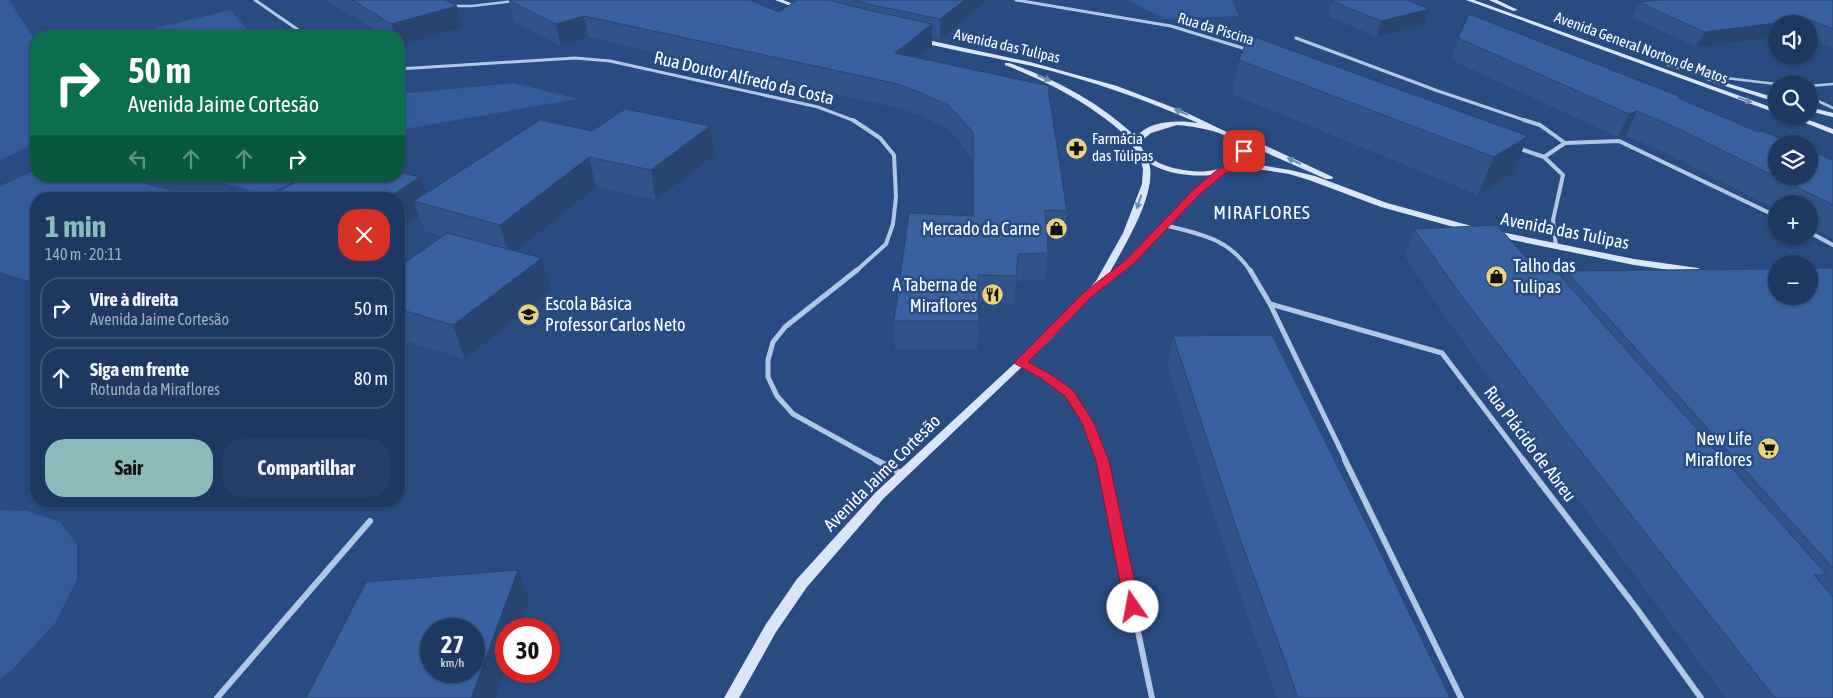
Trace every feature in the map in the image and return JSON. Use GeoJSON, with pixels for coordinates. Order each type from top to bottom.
{"type":"FeatureCollection","features":[{"type":"Feature","properties":{"kind":"street"},"geometry":{"type":"LineString","coordinates":[[255,0],[298,30]]}},
{"type":"Feature","properties":{"kind":"street"},"geometry":{"type":"LineString","coordinates":[[778,0],[812,12]]}},
{"type":"Feature","properties":{"kind":"street","name":"Rua da Piscina"},"geometry":{"type":"LineString","coordinates":[[1016,0],[1171,26],[1254,52]]}},
{"type":"Feature","properties":{"kind":"street","name":"Avenida General Norton de Matos"},"geometry":{"type":"LineString","coordinates":[[1469,0],[1768,108]]}},
{"type":"Feature","properties":{"kind":"street","name":"Avenida General Norton de Matos"},"geometry":{"type":"LineString","coordinates":[[1492,0],[1668,65],[1768,97]]}},
{"type":"Feature","properties":{"kind":"street","name":"Avenida das Tulipas"},"geometry":{"type":"LineString","coordinates":[[907,37],[1016,60],[1092,81],[1175,109],[1234,137],[1315,171],[1352,193]]}},
{"type":"Feature","properties":{"kind":"street"},"geometry":{"type":"LineString","coordinates":[[1296,38],[1438,91],[1540,125],[1565,143]]}},
{"type":"Feature","properties":{"kind":"street"},"geometry":{"type":"LineString","coordinates":[[948,47],[1006,63],[1061,85],[1086,99],[1118,122],[1137,142]]}},
{"type":"Feature","properties":{"kind":"street","name":"Rua Doutor Alfredo da Costa"},"geometry":{"type":"LineString","coordinates":[[405,69],[575,58],[610,61],[818,107],[852,119],[880,138],[894,155],[897,176],[893,224],[886,244],[866,263],[785,327],[770,351],[768,377],[777,396],[794,414],[902,474]]}},
{"type":"Feature","properties":{"kind":"street"},"geometry":{"type":"LineString","coordinates":[[1818,111],[1833,115]]}},
{"type":"Feature","properties":{"kind":"street"},"geometry":{"type":"LineString","coordinates":[[1226,133],[1194,124],[1177,123],[1149,129],[1140,134],[1137,142],[1138,149],[1154,163],[1195,173],[1221,172],[1238,164],[1244,158],[1241,144],[1234,137]]}},
{"type":"Feature","properties":{"kind":"street"},"geometry":{"type":"LineString","coordinates":[[1815,125],[1833,132]]}},
{"type":"Feature","properties":{"kind":"street"},"geometry":{"type":"LineString","coordinates":[[1544,157],[1565,143],[1619,141],[1768,212]]}},
{"type":"Feature","properties":{"kind":"street"},"geometry":{"type":"LineString","coordinates":[[1516,147],[1544,157],[1563,175],[1553,220],[1556,247]]}},
{"type":"Feature","properties":{"kind":"street","name":"Avenida Jaime Cortesão"},"geometry":{"type":"LineString","coordinates":[[731,698],[771,628],[802,583],[880,495],[1020,363],[1100,282],[1127,233],[1138,208],[1146,184],[1147,168],[1144,155]]}},
{"type":"Feature","properties":{"kind":"street","name":"Avenida das Tulipas"},"geometry":{"type":"LineString","coordinates":[[1238,164],[1297,174],[1384,205],[1493,234],[1634,262],[1704,272]]}},
{"type":"Feature","properties":{"kind":"street","name":"Avenida Jaime Cortesão"},"geometry":{"type":"LineString","coordinates":[[1086,296],[1130,262],[1196,192],[1221,172]]}},
{"type":"Feature","properties":{"kind":"street"},"geometry":{"type":"LineString","coordinates":[[1164,225],[1209,238],[1232,249],[1251,269],[1270,304],[1461,698]]}},
{"type":"Feature","properties":{"kind":"street"},"geometry":{"type":"LineString","coordinates":[[1493,234],[1500,241]]}},
{"type":"Feature","properties":{"kind":"street"},"geometry":{"type":"LineString","coordinates":[[1818,236],[1833,244]]}},
{"type":"Feature","properties":{"kind":"street","name":"Rua Plácido de Abreu"},"geometry":{"type":"LineString","coordinates":[[1270,304],[1442,353],[1637,609],[1701,698]]}},
{"type":"Feature","properties":{"kind":"street"},"geometry":{"type":"LineString","coordinates":[[1020,363],[1046,377],[1069,393],[1088,423],[1102,461],[1152,698]]}},
{"type":"Feature","properties":{"kind":"street"},"geometry":{"type":"LineString","coordinates":[[217,698],[370,521]]}},
{"type":"Feature","properties":{"kind":"lane"},"geometry":{"type":"LineString","coordinates":[[447,4],[452,6],[472,6],[523,0]]}},
{"type":"Feature","properties":{"kind":"lane"},"geometry":{"type":"LineString","coordinates":[[1668,65],[1709,76],[1768,83]]}},
{"type":"Feature","properties":{"kind":"lane"},"geometry":{"type":"LineString","coordinates":[[1818,85],[1833,84]]}},
{"type":"Feature","properties":{"kind":"lane"},"geometry":{"type":"LineString","coordinates":[[1818,101],[1833,108]]}},
{"type":"Feature","properties":{"kind":"shaded area"},"geometry":{"type":"Polygon","coordinates":[[[0,0],[9,0],[30,33],[30,146],[0,160],[0,0]]]}},
{"type":"Feature","properties":{"kind":"shaded area"},"geometry":{"type":"Polygon","coordinates":[[[1128,0],[1232,0],[1239,16],[1165,19],[1128,0]]]}},
{"type":"Feature","properties":{"kind":"shaded area"},"geometry":{"type":"Polygon","coordinates":[[[231,10],[247,30],[147,30],[231,10]]]}},
{"type":"Feature","properties":{"kind":"shaded area"},"geometry":{"type":"Polygon","coordinates":[[[514,83],[578,99],[405,129],[405,93],[514,83]]]}},
{"type":"Feature","properties":{"kind":"shaded area"},"geometry":{"type":"Polygon","coordinates":[[[30,173],[30,182],[138,182],[176,192],[30,192],[30,281],[0,272],[0,186],[30,173]]]}},
{"type":"Feature","properties":{"kind":"shaded area"},"geometry":{"type":"Polygon","coordinates":[[[219,182],[292,182],[273,192],[256,192],[219,182]]]}},
{"type":"Feature","properties":{"kind":"shaded area"},"geometry":{"type":"Polygon","coordinates":[[[0,510],[27,511],[60,522],[77,545],[77,580],[55,623],[10,672],[0,679],[0,510]]]}},
{"type":"Feature","properties":{"kind":"building"},"geometry":{"type":"Polygon","coordinates":[[[352,0],[445,0],[457,6],[391,24],[352,0]]]}},
{"type":"Feature","properties":{"kind":"building"},"geometry":{"type":"Polygon","coordinates":[[[750,0],[779,12],[797,0],[829,0],[932,24],[895,53],[1050,86],[1048,88],[1067,211],[1045,210],[1048,253],[1018,254],[1016,276],[978,275],[979,321],[894,321],[909,213],[974,216],[973,132],[948,105],[898,84],[584,16],[556,24],[509,1],[750,0]]]}},
{"type":"Feature","properties":{"kind":"building"},"geometry":{"type":"Polygon","coordinates":[[[854,0],[965,0],[940,19],[854,0]]]}},
{"type":"Feature","properties":{"kind":"building"},"geometry":{"type":"Polygon","coordinates":[[[1407,0],[1429,9],[1381,21],[1332,1],[1407,0]]]}},
{"type":"Feature","properties":{"kind":"building"},"geometry":{"type":"Polygon","coordinates":[[[1662,0],[1833,0],[1833,29],[1818,23],[1818,15],[1768,15],[1768,24],[1704,32],[1639,2],[1662,0]]]}},
{"type":"Feature","properties":{"kind":"building"},"geometry":{"type":"Polygon","coordinates":[[[1469,14],[1681,97],[1678,98],[1758,132],[1762,131],[1772,135],[1768,135],[1768,173],[1679,129],[1637,111],[1629,114],[1458,38],[1469,14]]]}},
{"type":"Feature","properties":{"kind":"building"},"geometry":{"type":"Polygon","coordinates":[[[1249,35],[1528,136],[1494,157],[1239,60],[1249,35]]]}},
{"type":"Feature","properties":{"kind":"building"},"geometry":{"type":"Polygon","coordinates":[[[625,109],[710,126],[651,170],[589,157],[500,225],[414,201],[540,120],[592,131],[625,109]]]}},
{"type":"Feature","properties":{"kind":"building"},"geometry":{"type":"Polygon","coordinates":[[[1818,154],[1833,160],[1833,205],[1818,198],[1818,195],[1813,195],[1792,185],[1818,185],[1818,154]]]}},
{"type":"Feature","properties":{"kind":"building"},"geometry":{"type":"Polygon","coordinates":[[[405,173],[420,177],[397,192],[278,192],[296,182],[405,182],[405,173]]]}},
{"type":"Feature","properties":{"kind":"building"},"geometry":{"type":"Polygon","coordinates":[[[1497,225],[1538,271],[1555,270],[1827,575],[1814,575],[1833,597],[1833,698],[1775,698],[1561,426],[1462,297],[1414,229],[1497,225]]]}},
{"type":"Feature","properties":{"kind":"building"},"geometry":{"type":"Polygon","coordinates":[[[447,233],[542,258],[453,325],[405,311],[405,263],[447,233]]]}},
{"type":"Feature","properties":{"kind":"building","name":"New Life Miraflores"},"geometry":{"type":"Polygon","coordinates":[[[1818,268],[1833,268],[1833,568],[1566,271],[1768,269],[1768,305],[1818,305],[1818,268]]]}},
{"type":"Feature","properties":{"kind":"building"},"geometry":{"type":"Polygon","coordinates":[[[1272,335],[1372,535],[1450,698],[1298,698],[1239,536],[1173,336],[1272,335]]]}},
{"type":"Feature","properties":{"kind":"building"},"geometry":{"type":"Polygon","coordinates":[[[518,570],[500,618],[495,618],[495,633],[485,660],[485,618],[420,618],[420,683],[477,683],[471,698],[306,698],[366,582],[518,570]]]}},
{"type":"Feature","properties":{"kind":"place","name":"Farmácia das Túlipas"},"geometry":{"type":"Point","coordinates":[1076,148]}},
{"type":"Feature","properties":{"kind":"place","name":"Mercado da Carne"},"geometry":{"type":"Point","coordinates":[1056,229]}},
{"type":"Feature","properties":{"kind":"place","name":"Talho das Tulipas"},"geometry":{"type":"Point","coordinates":[1497,276]}},
{"type":"Feature","properties":{"kind":"place","name":"A Taberna de Miraflores"},"geometry":{"type":"Point","coordinates":[993,295]}},
{"type":"Feature","properties":{"kind":"place","name":"Escola Básica Professor Carlos Neto"},"geometry":{"type":"Point","coordinates":[529,314]}},
{"type":"Feature","properties":{"kind":"place","name":"New Life Miraflores"},"geometry":{"type":"Point","coordinates":[1768,449]}},
{"type":"Feature","properties":{"kind":"district","name":"MIRAFLORES"},"geometry":{"type":"Point","coordinates":[1262,212]}},
{"type":"Feature","properties":{"kind":"route"},"geometry":{"type":"LineString","coordinates":[[1133,607],[1102,461],[1088,423],[1069,393],[1046,377],[1020,363],[1046,339],[1086,296],[1130,262],[1196,192],[1221,172],[1238,164],[1244,158],[1244,151]]}}]}
